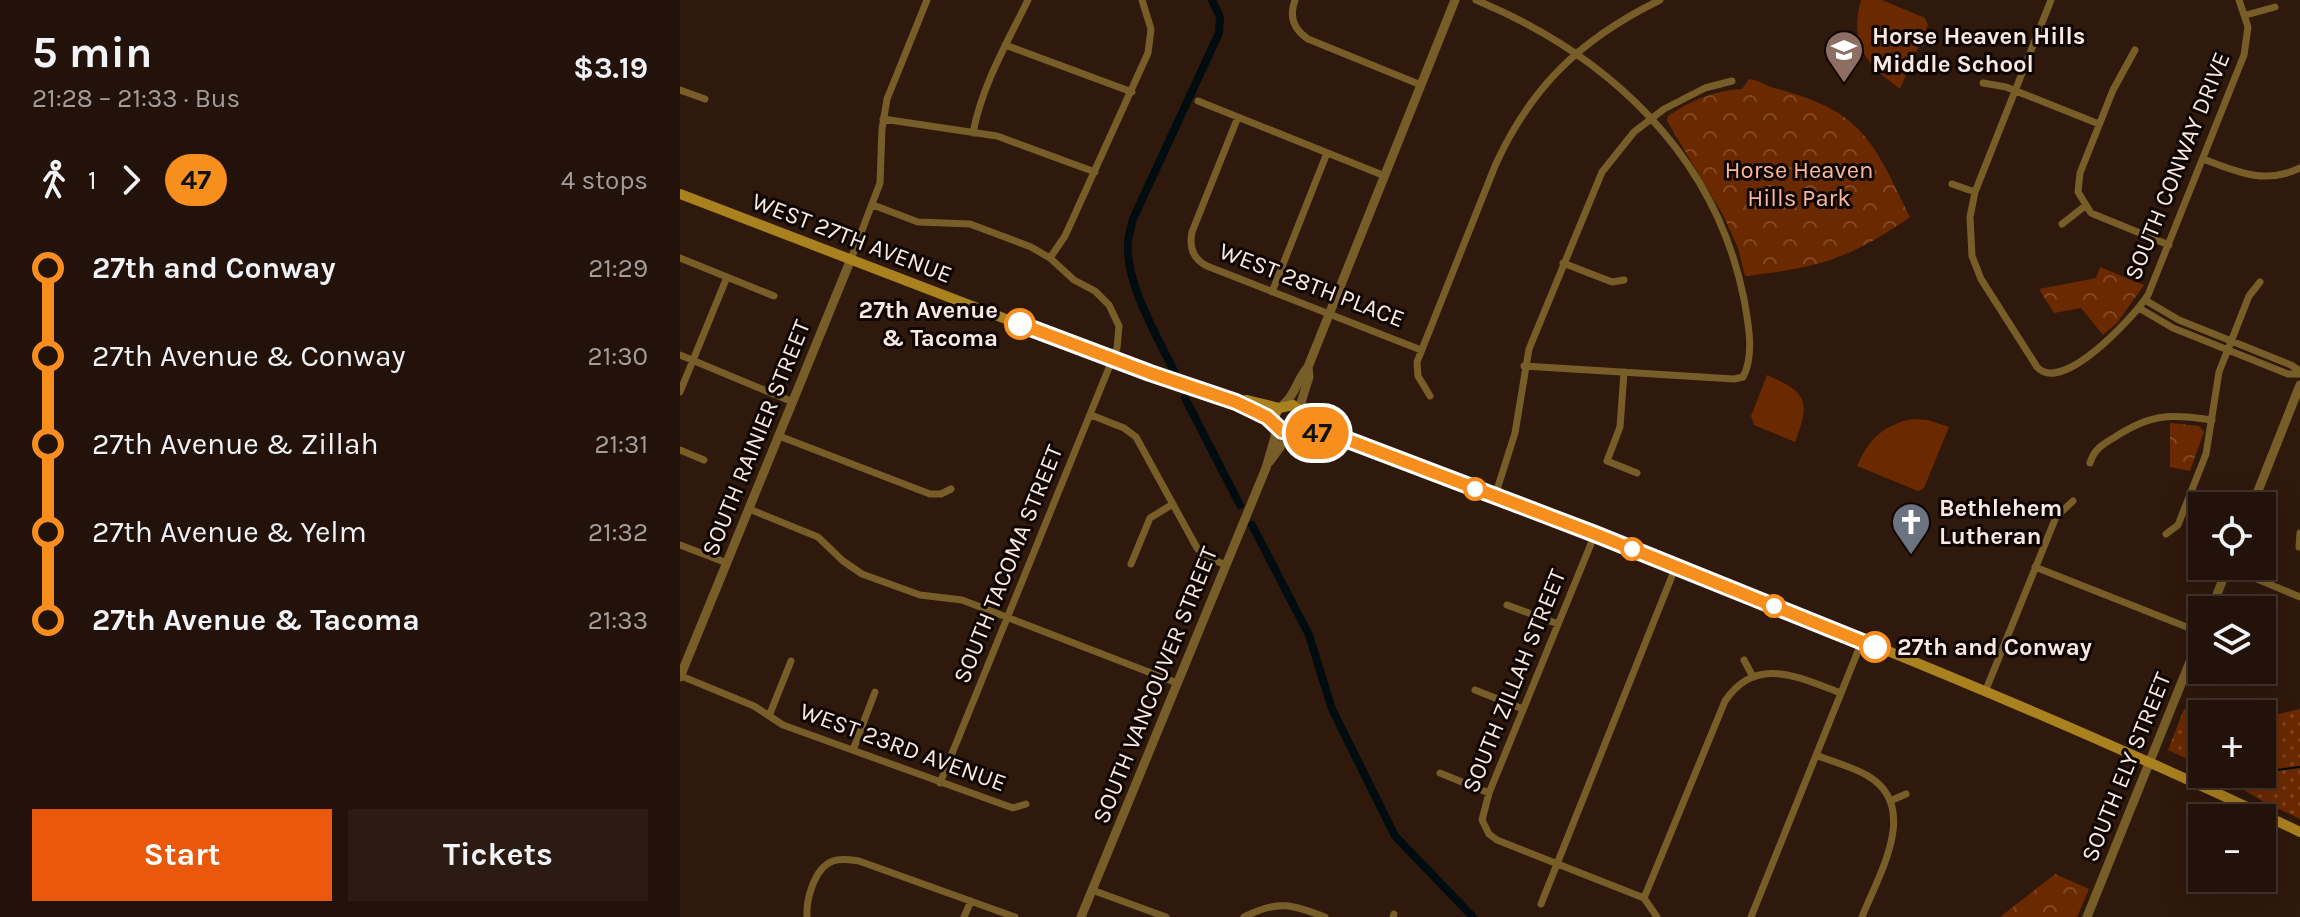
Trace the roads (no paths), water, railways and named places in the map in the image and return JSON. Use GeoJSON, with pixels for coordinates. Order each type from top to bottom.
{"type":"FeatureCollection","features":[{"type":"Feature","properties":{"kind":"main road","name":"WEST 27TH AVENUE"},"geometry":{"type":"LineString","coordinates":[[680,194],[1113,360],[1236,402],[1275,423],[1282,431],[1294,430],[1348,440],[1595,534],[2151,761],[2300,832]]}},
{"type":"Feature","properties":{"kind":"main road","name":"WEST 27TH AVENUE"},"geometry":{"type":"LineString","coordinates":[[1236,402],[1247,400],[1293,405],[1308,419],[1339,431],[1348,440]]}},
{"type":"Feature","properties":{"kind":"main road"},"geometry":{"type":"LineString","coordinates":[[1275,423],[1274,416],[1281,406]]}},
{"type":"Feature","properties":{"kind":"main road"},"geometry":{"type":"LineString","coordinates":[[1294,430],[1302,422],[1300,410]]}},
{"type":"Feature","properties":{"kind":"street"},"geometry":{"type":"LineString","coordinates":[[851,259],[873,205],[882,170],[883,119],[891,89],[927,0]]}},
{"type":"Feature","properties":{"kind":"street"},"geometry":{"type":"LineString","coordinates":[[973,133],[977,112],[1028,0]]}},
{"type":"Feature","properties":{"kind":"street"},"geometry":{"type":"LineString","coordinates":[[1050,258],[1065,236],[1095,172],[1151,42],[1149,16],[1142,0]]}},
{"type":"Feature","properties":{"kind":"street"},"geometry":{"type":"LineString","coordinates":[[1295,0],[1292,11],[1294,24],[1308,39],[1421,85]]}},
{"type":"Feature","properties":{"kind":"street"},"geometry":{"type":"LineString","coordinates":[[1281,406],[1291,397],[1308,367],[1455,0]]}},
{"type":"Feature","properties":{"kind":"street"},"geometry":{"type":"LineString","coordinates":[[1476,0],[1534,26],[1576,52],[1617,84],[1652,118],[1694,175],[1721,226],[1736,265],[1748,328],[1748,361],[1743,377],[1728,379],[1524,366]]}},
{"type":"Feature","properties":{"kind":"street"},"geometry":{"type":"LineString","coordinates":[[1430,396],[1418,376],[1417,362],[1510,135],[1541,88],[1576,52],[1625,17],[1660,0]]}},
{"type":"Feature","properties":{"kind":"street"},"geometry":{"type":"LineString","coordinates":[[1952,184],[1975,192],[2051,0]]}},
{"type":"Feature","properties":{"kind":"street"},"geometry":{"type":"LineString","coordinates":[[2239,0],[2246,15],[2275,7]]}},
{"type":"Feature","properties":{"kind":"street","name":"SOUTH CONWAY DRIVE"},"geometry":{"type":"LineString","coordinates":[[1975,192],[1970,232],[1972,256],[1981,279],[2039,370],[2045,374],[2061,372],[2100,347],[2126,325],[2145,300],[2244,55],[2248,36],[2246,15]]}},
{"type":"Feature","properties":{"kind":"street"},"geometry":{"type":"LineString","coordinates":[[1005,45],[1132,92]]}},
{"type":"Feature","properties":{"kind":"street"},"geometry":{"type":"LineString","coordinates":[[2135,50],[2117,80],[2099,124],[2078,181],[2078,192],[2085,206],[2099,218],[2169,245]]}},
{"type":"Feature","properties":{"kind":"street"},"geometry":{"type":"LineString","coordinates":[[1495,496],[1515,433],[1524,366],[1602,172],[1623,144],[1652,118],[1694,92],[1732,81]]}},
{"type":"Feature","properties":{"kind":"street"},"geometry":{"type":"LineString","coordinates":[[1983,83],[2015,90],[2099,124]]}},
{"type":"Feature","properties":{"kind":"street"},"geometry":{"type":"LineString","coordinates":[[680,90],[705,99]]}},
{"type":"Feature","properties":{"kind":"street"},"geometry":{"type":"LineString","coordinates":[[1198,101],[1385,176]]}},
{"type":"Feature","properties":{"kind":"street","name":"WEST 28TH PLACE"},"geometry":{"type":"LineString","coordinates":[[1238,117],[1192,232],[1193,252],[1207,266],[1421,350]]}},
{"type":"Feature","properties":{"kind":"street"},"geometry":{"type":"LineString","coordinates":[[883,119],[1005,138],[1095,172]]}},
{"type":"Feature","properties":{"kind":"street"},"geometry":{"type":"LineString","coordinates":[[2196,150],[2259,178],[2298,169],[2300,181]]}},
{"type":"Feature","properties":{"kind":"street"},"geometry":{"type":"LineString","coordinates":[[1272,292],[1327,153]]}},
{"type":"Feature","properties":{"kind":"street","name":"SOUTH TACOMA STREET"},"geometry":{"type":"LineString","coordinates":[[873,205],[918,222],[970,224],[1031,247],[1050,258],[1074,280],[1095,291],[1117,319],[1119,334],[1113,360],[940,783]]}},
{"type":"Feature","properties":{"kind":"street"},"geometry":{"type":"LineString","coordinates":[[2062,224],[2085,206]]}},
{"type":"Feature","properties":{"kind":"street"},"geometry":{"type":"LineString","coordinates":[[680,258],[774,296]]}},
{"type":"Feature","properties":{"kind":"street","name":"SOUTH RAINIER STREET"},"geometry":{"type":"LineString","coordinates":[[680,677],[851,259]]}},
{"type":"Feature","properties":{"kind":"street"},"geometry":{"type":"LineString","coordinates":[[1563,263],[1612,282],[1624,280]]}},
{"type":"Feature","properties":{"kind":"street"},"geometry":{"type":"LineString","coordinates":[[680,392],[727,277]]}},
{"type":"Feature","properties":{"kind":"street"},"geometry":{"type":"LineString","coordinates":[[2166,534],[2178,525],[2206,454],[2219,372],[2249,296],[2260,282]]}},
{"type":"Feature","properties":{"kind":"street"},"geometry":{"type":"LineString","coordinates":[[2145,300],[2179,320],[2300,372]]}},
{"type":"Feature","properties":{"kind":"street"},"geometry":{"type":"LineString","coordinates":[[2139,308],[2173,328],[2288,374],[2300,372]]}},
{"type":"Feature","properties":{"kind":"street"},"geometry":{"type":"LineString","coordinates":[[680,355],[793,402]]}},
{"type":"Feature","properties":{"kind":"street"},"geometry":{"type":"LineString","coordinates":[[1300,410],[1309,377],[1308,367]]}},
{"type":"Feature","properties":{"kind":"street"},"geometry":{"type":"LineString","coordinates":[[1624,372],[1620,427],[1607,461],[1637,473]]}},
{"type":"Feature","properties":{"kind":"street"},"geometry":{"type":"LineString","coordinates":[[2258,492],[2300,385]]}},
{"type":"Feature","properties":{"kind":"street"},"geometry":{"type":"LineString","coordinates":[[1091,415],[1124,428],[1136,437],[1197,548],[1206,557],[1226,565]]}},
{"type":"Feature","properties":{"kind":"street"},"geometry":{"type":"LineString","coordinates":[[2090,463],[2096,449],[2148,418],[2171,415],[2212,420]]}},
{"type":"Feature","properties":{"kind":"street","name":"SOUTH VANCOUVER STREET"},"geometry":{"type":"LineString","coordinates":[[1081,917],[1266,468],[1275,437],[1275,423]]}},
{"type":"Feature","properties":{"kind":"street","name":"SOUTH VANCOUVER STREET"},"geometry":{"type":"LineString","coordinates":[[1266,468],[1294,430]]}},
{"type":"Feature","properties":{"kind":"street"},"geometry":{"type":"LineString","coordinates":[[779,436],[930,494],[941,494],[951,489]]}},
{"type":"Feature","properties":{"kind":"street"},"geometry":{"type":"LineString","coordinates":[[680,450],[704,460]]}},
{"type":"Feature","properties":{"kind":"street"},"geometry":{"type":"LineString","coordinates":[[1985,692],[2056,517],[2073,501]]}},
{"type":"Feature","properties":{"kind":"street"},"geometry":{"type":"LineString","coordinates":[[1131,564],[1150,518],[1173,504]]}},
{"type":"Feature","properties":{"kind":"street"},"geometry":{"type":"LineString","coordinates":[[749,509],[818,537],[862,574],[920,595],[962,600],[1177,683]]}},
{"type":"Feature","properties":{"kind":"street"},"geometry":{"type":"LineString","coordinates":[[2299,547],[2300,533]]}},
{"type":"Feature","properties":{"kind":"street","name":"SOUTH ZILLAH STREET"},"geometry":{"type":"LineString","coordinates":[[1558,863],[1497,840],[1489,834],[1482,820],[1489,793],[1595,534]]}},
{"type":"Feature","properties":{"kind":"street"},"geometry":{"type":"LineString","coordinates":[[680,545],[727,563]]}},
{"type":"Feature","properties":{"kind":"street"},"geometry":{"type":"LineString","coordinates":[[1541,904],[1676,566]]}},
{"type":"Feature","properties":{"kind":"street"},"geometry":{"type":"LineString","coordinates":[[2035,567],[2188,627]]}},
{"type":"Feature","properties":{"kind":"street"},"geometry":{"type":"LineString","coordinates":[[2259,580],[2300,597]]}},
{"type":"Feature","properties":{"kind":"street"},"geometry":{"type":"LineString","coordinates":[[1507,605],[1558,624]]}},
{"type":"Feature","properties":{"kind":"street"},"geometry":{"type":"LineString","coordinates":[[1751,917],[1862,641]]}},
{"type":"Feature","properties":{"kind":"street"},"geometry":{"type":"LineString","coordinates":[[1744,660],[1753,677]]}},
{"type":"Feature","properties":{"kind":"street"},"geometry":{"type":"LineString","coordinates":[[769,716],[791,661]]}},
{"type":"Feature","properties":{"kind":"street","name":"SOUTH ELY STREET"},"geometry":{"type":"LineString","coordinates":[[2087,917],[2188,668]]}},
{"type":"Feature","properties":{"kind":"street"},"geometry":{"type":"LineString","coordinates":[[1644,898],[1725,701],[1732,691],[1753,677],[1777,672],[1841,693]]}},
{"type":"Feature","properties":{"kind":"street","name":"WEST 23RD AVENUE"},"geometry":{"type":"LineString","coordinates":[[680,677],[754,706],[783,725],[940,783],[1013,808],[1026,804]]}},
{"type":"Feature","properties":{"kind":"street"},"geometry":{"type":"LineString","coordinates":[[1475,690],[1523,709]]}},
{"type":"Feature","properties":{"kind":"street"},"geometry":{"type":"LineString","coordinates":[[853,750],[875,692]]}},
{"type":"Feature","properties":{"kind":"street"},"geometry":{"type":"LineString","coordinates":[[1816,755],[1877,783],[1890,801],[1895,815],[1893,836],[1862,917]]}},
{"type":"Feature","properties":{"kind":"street"},"geometry":{"type":"LineString","coordinates":[[1440,773],[1489,793]]}},
{"type":"Feature","properties":{"kind":"street"},"geometry":{"type":"LineString","coordinates":[[1890,801],[1906,794]]}},
{"type":"Feature","properties":{"kind":"street"},"geometry":{"type":"LineString","coordinates":[[807,917],[815,881],[833,861],[859,861],[1015,917]]}},
{"type":"Feature","properties":{"kind":"street"},"geometry":{"type":"LineString","coordinates":[[1558,863],[1644,898],[1657,917]]}},
{"type":"Feature","properties":{"kind":"street"},"geometry":{"type":"LineString","coordinates":[[1092,890],[1166,917]]}},
{"type":"Feature","properties":{"kind":"street"},"geometry":{"type":"LineString","coordinates":[[964,917],[971,901]]}},
{"type":"Feature","properties":{"kind":"street"},"geometry":{"type":"LineString","coordinates":[[1244,917],[1279,904],[1325,917]]}},
{"type":"Feature","properties":{"kind":"waterway"},"geometry":{"type":"LineString","coordinates":[[1174,371],[1137,293],[1128,242],[1133,219],[1219,33],[1220,17],[1212,0]]}},
{"type":"Feature","properties":{"kind":"waterway"},"geometry":{"type":"LineString","coordinates":[[1185,398],[1240,505]]}},
{"type":"Feature","properties":{"kind":"waterway"},"geometry":{"type":"LineString","coordinates":[[1252,525],[1309,635],[1332,709],[1395,836],[1473,917]]}},
{"type":"Feature","properties":{"kind":"waterway"},"geometry":{"type":"LineString","coordinates":[[2276,770],[2300,767]]}},
{"type":"Feature","properties":{"kind":"place","name":"Horse Heaven Hills Middle School"},"geometry":{"type":"Point","coordinates":[1844,84]}},
{"type":"Feature","properties":{"kind":"place","name":"27th Avenue & Tacoma"},"geometry":{"type":"Point","coordinates":[1020,324]}},
{"type":"Feature","properties":{"kind":"place","name":"Bethlehem Lutheran"},"geometry":{"type":"Point","coordinates":[1911,556]}},
{"type":"Feature","properties":{"kind":"place","name":"27th and Conway"},"geometry":{"type":"Point","coordinates":[1875,647]}},
{"type":"Feature","properties":{"kind":"park label","name":"Horse Heaven Hills Park"},"geometry":{"type":"Point","coordinates":[1799,184]}}]}
